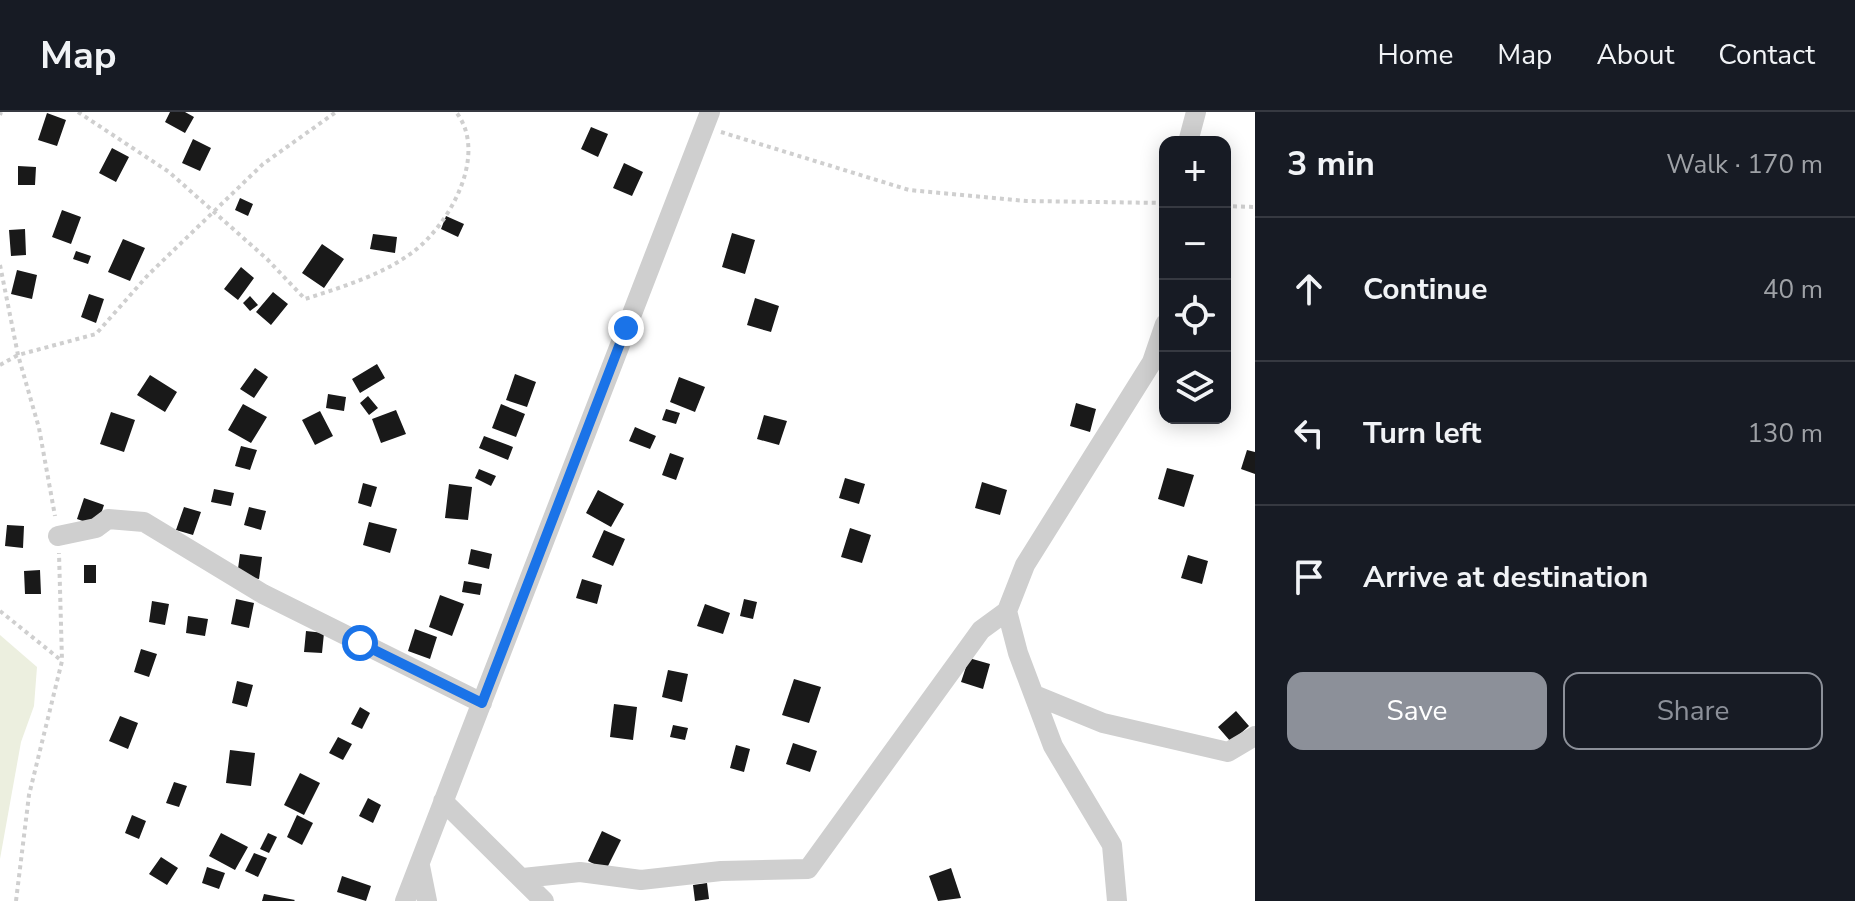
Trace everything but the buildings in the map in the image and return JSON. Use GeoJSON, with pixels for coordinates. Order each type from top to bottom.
{"type":"FeatureCollection","features":[{"type":"Feature","properties":{"kind":"street"},"geometry":{"type":"LineString","coordinates":[[1190,136],[1196,112]]}},
{"type":"Feature","properties":{"kind":"street"},"geometry":{"type":"LineString","coordinates":[[405,901],[707,119]]}},
{"type":"Feature","properties":{"kind":"street"},"geometry":{"type":"LineString","coordinates":[[523,878],[580,872],[641,880],[721,871],[808,869],[981,630],[1007,611],[1025,565],[1152,362],[1159,342]]}},
{"type":"Feature","properties":{"kind":"street"},"geometry":{"type":"LineString","coordinates":[[58,536],[96,528],[108,519],[144,522],[263,594],[482,703]]}},
{"type":"Feature","properties":{"kind":"street"},"geometry":{"type":"LineString","coordinates":[[1007,611],[1018,653],[1037,696],[1053,746],[1112,845],[1117,901]]}},
{"type":"Feature","properties":{"kind":"street"},"geometry":{"type":"LineString","coordinates":[[1037,696],[1103,723],[1228,752],[1255,736]]}},
{"type":"Feature","properties":{"kind":"street"},"geometry":{"type":"LineString","coordinates":[[443,801],[544,901]]}},
{"type":"Feature","properties":{"kind":"street"},"geometry":{"type":"LineString","coordinates":[[420,865],[427,901]]}},
{"type":"Feature","properties":{"kind":"path"},"geometry":{"type":"LineString","coordinates":[[78,112],[169,172],[214,210],[305,299],[354,283],[414,252],[459,195],[468,161],[465,123],[456,112]]}},
{"type":"Feature","properties":{"kind":"path"},"geometry":{"type":"LineString","coordinates":[[0,365],[18,355],[96,334],[148,275],[263,164],[336,112]]}},
{"type":"Feature","properties":{"kind":"path"},"geometry":{"type":"LineString","coordinates":[[707,119],[909,190],[1026,201],[1159,203]]}},
{"type":"Feature","properties":{"kind":"path"},"geometry":{"type":"LineString","coordinates":[[1231,206],[1255,207]]}},
{"type":"Feature","properties":{"kind":"path"},"geometry":{"type":"LineString","coordinates":[[0,265],[18,355],[39,428],[58,536],[62,661],[29,795],[16,901]]}},
{"type":"Feature","properties":{"kind":"path"},"geometry":{"type":"LineString","coordinates":[[0,611],[62,661]]}},
{"type":"Feature","properties":{"kind":"green space"},"geometry":{"type":"Polygon","coordinates":[[[0,635],[37,667],[34,706],[21,742],[0,859],[0,635]]]}},
{"type":"Feature","properties":{"kind":"route"},"geometry":{"type":"LineString","coordinates":[[360,643],[482,703],[626,328]]}}]}
